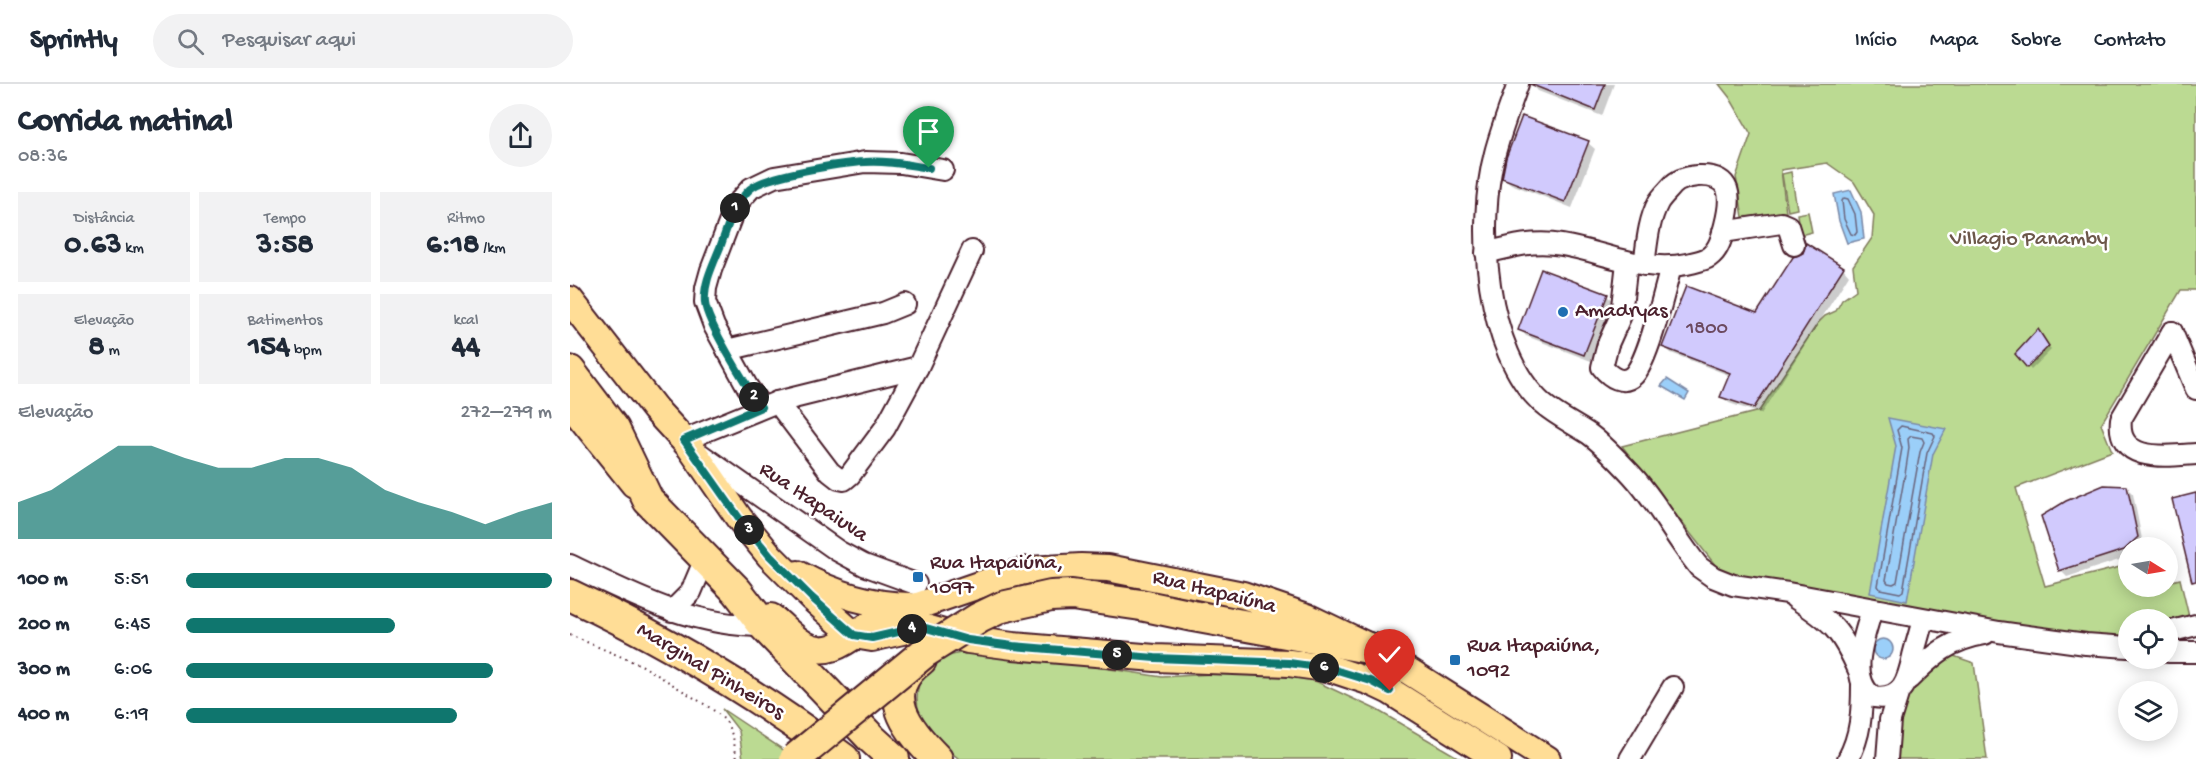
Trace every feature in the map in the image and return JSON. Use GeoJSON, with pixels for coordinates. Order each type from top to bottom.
{"type":"FeatureCollection","features":[{"type":"Feature","properties":{"kind":"highway"},"geometry":{"type":"LineString","coordinates":[[570,371],[614,429],[648,500],[737,591],[764,626],[894,759]]}},
{"type":"Feature","properties":{"kind":"highway","name":"Marginal Pinheiros"},"geometry":{"type":"LineString","coordinates":[[570,595],[689,655],[748,691],[844,759]]}},
{"type":"Feature","properties":{"kind":"highway"},"geometry":{"type":"LineString","coordinates":[[795,759],[925,652],[979,618],[1002,607],[1051,596],[1072,595],[1141,605],[1374,649]]}},
{"type":"Feature","properties":{"kind":"highway"},"geometry":{"type":"LineString","coordinates":[[937,759],[914,736],[905,721],[899,701],[900,686],[909,669],[932,652],[968,640]]}},
{"type":"Feature","properties":{"kind":"main road"},"geometry":{"type":"LineString","coordinates":[[570,300],[655,409],[687,444],[739,518],[770,556],[845,627],[872,638],[926,628],[968,640],[1013,646],[1155,658],[1289,663],[1332,669],[1371,681],[1390,691],[1497,759]]}},
{"type":"Feature","properties":{"kind":"main road"},"geometry":{"type":"LineString","coordinates":[[570,404],[648,500]]}},
{"type":"Feature","properties":{"kind":"main road"},"geometry":{"type":"LineString","coordinates":[[770,556],[812,581],[843,594],[868,601],[896,606],[919,595]]}},
{"type":"Feature","properties":{"kind":"main road","name":"Rua Itapaiúna"},"geometry":{"type":"LineString","coordinates":[[737,591],[806,646],[828,650],[835,648],[845,627],[880,619],[919,595],[1029,570],[1108,568],[1243,595],[1307,617],[1374,649],[1547,759]]}},
{"type":"Feature","properties":{"kind":"main road"},"geometry":{"type":"LineString","coordinates":[[1002,577],[996,603],[998,615],[1013,646]]}},
{"type":"Feature","properties":{"kind":"street"},"geometry":{"type":"LineString","coordinates":[[1518,84],[1494,155],[1487,207],[1486,252],[1496,315],[1504,345],[1520,377],[1543,404],[1592,436],[1633,476],[1699,567],[1713,577],[1733,585],[1999,632],[2086,644],[2118,646]]}},
{"type":"Feature","properties":{"kind":"street"},"geometry":{"type":"LineString","coordinates":[[943,170],[901,163],[865,162],[774,177],[751,188],[736,205],[706,288],[705,302],[708,314],[747,386],[769,405],[831,472],[844,480],[885,428],[918,367],[972,251]]}},
{"type":"Feature","properties":{"kind":"street"},"geometry":{"type":"LineString","coordinates":[[1486,252],[1523,243],[1538,243],[1563,245],[1636,264],[1671,267],[1697,262],[1709,256],[1719,245],[1730,204],[1728,190],[1722,181],[1709,176],[1677,181],[1658,202],[1636,264],[1622,315],[1608,344],[1602,367],[1618,380],[1624,381],[1632,376],[1639,367],[1657,318],[1671,267]]}},
{"type":"Feature","properties":{"kind":"street"},"geometry":{"type":"LineString","coordinates":[[1723,232],[1781,223],[1788,226],[1794,245]]}},
{"type":"Feature","properties":{"kind":"street"},"geometry":{"type":"LineString","coordinates":[[727,350],[883,313],[905,304]]}},
{"type":"Feature","properties":{"kind":"street"},"geometry":{"type":"LineString","coordinates":[[2196,389],[2172,332],[2121,419],[2120,429],[2127,445],[2141,454],[2196,454]]}},
{"type":"Feature","properties":{"kind":"street"},"geometry":{"type":"LineString","coordinates":[[687,444],[769,405],[918,367]]}},
{"type":"Feature","properties":{"kind":"street","name":"Rua Itapaiuva"},"geometry":{"type":"LineString","coordinates":[[687,444],[838,551],[919,595]]}},
{"type":"Feature","properties":{"kind":"street"},"geometry":{"type":"LineString","coordinates":[[672,611],[691,592],[705,559]]}},
{"type":"Feature","properties":{"kind":"street"},"geometry":{"type":"LineString","coordinates":[[570,566],[672,611],[735,626],[764,626]]}},
{"type":"Feature","properties":{"kind":"street"},"geometry":{"type":"LineString","coordinates":[[1788,593],[1833,625],[1848,646],[1861,678],[1873,697],[1888,698],[1903,686],[1931,656],[1963,638],[1999,632]]}},
{"type":"Feature","properties":{"kind":"street"},"geometry":{"type":"LineString","coordinates":[[1848,759],[1856,743],[1862,716],[1862,649],[1872,609]]}},
{"type":"Feature","properties":{"kind":"street"},"geometry":{"type":"LineString","coordinates":[[1887,759],[1890,720],[1923,620]]}},
{"type":"Feature","properties":{"kind":"street"},"geometry":{"type":"LineString","coordinates":[[2178,630],[2196,625]]}},
{"type":"Feature","properties":{"kind":"street"},"geometry":{"type":"LineString","coordinates":[[2178,652],[2196,652]]}},
{"type":"Feature","properties":{"kind":"street"},"geometry":{"type":"LineString","coordinates":[[1630,759],[1673,687]]}},
{"type":"Feature","properties":{"kind":"street"},"geometry":{"type":"LineString","coordinates":[[1862,716],[1890,720]]}},
{"type":"Feature","properties":{"kind":"path"},"geometry":{"type":"LineString","coordinates":[[570,635],[643,666],[712,709],[726,721],[733,737],[737,759]]}},
{"type":"Feature","properties":{"kind":"green space","name":"Villagio Panamby"},"geometry":{"type":"Polygon","coordinates":[[[1719,84],[2196,84],[2196,290],[2181,290],[2101,424],[2112,451],[2016,488],[2045,586],[2118,568],[2118,597],[2178,597],[2178,580],[2180,579],[2190,621],[2178,625],[2178,609],[2118,609],[2118,639],[1998,626],[1723,575],[1622,446],[1759,411],[1818,323],[1825,316],[1836,311],[1842,300],[1856,290],[1853,266],[1872,238],[1874,215],[1854,182],[1827,163],[1781,170],[1786,212],[1743,217],[1736,177],[1751,134],[1719,84]]]}},
{"type":"Feature","properties":{"kind":"green space"},"geometry":{"type":"Polygon","coordinates":[[[1791,172],[1797,209],[1788,211],[1782,174],[1791,172]]]}},
{"type":"Feature","properties":{"kind":"green space"},"geometry":{"type":"Polygon","coordinates":[[[1808,212],[1812,232],[1800,235],[1797,214],[1808,212]]]}},
{"type":"Feature","properties":{"kind":"green space"},"geometry":{"type":"Polygon","coordinates":[[[967,652],[1077,664],[1162,677],[1262,671],[1311,679],[1377,710],[1461,759],[959,759],[925,728],[917,700],[918,687],[930,667],[952,655],[967,652]]]}},
{"type":"Feature","properties":{"kind":"green space"},"geometry":{"type":"Polygon","coordinates":[[[1945,653],[1974,663],[1987,759],[1893,759],[1903,693],[1945,653]]]}},
{"type":"Feature","properties":{"kind":"green space"},"geometry":{"type":"Polygon","coordinates":[[[722,709],[797,759],[743,759],[739,731],[722,709]]]}},
{"type":"Feature","properties":{"kind":"water"},"geometry":{"type":"Polygon","coordinates":[[[1851,190],[1861,212],[1864,239],[1847,243],[1839,221],[1834,194],[1851,190]]]}},
{"type":"Feature","properties":{"kind":"water"},"geometry":{"type":"Polygon","coordinates":[[[1667,379],[1689,393],[1685,400],[1661,386],[1667,379]]]}},
{"type":"Feature","properties":{"kind":"water"},"geometry":{"type":"Polygon","coordinates":[[[1888,418],[1946,429],[1933,454],[1907,601],[1870,593],[1896,446],[1888,418]]]}},
{"type":"Feature","properties":{"kind":"water"},"geometry":{"type":"Polygon","coordinates":[[[1883,639],[1890,642],[1893,649],[1890,656],[1883,659],[1876,656],[1873,649],[1876,642],[1883,639]]]}},
{"type":"Feature","properties":{"kind":"building"},"geometry":{"type":"Polygon","coordinates":[[[1530,84],[1605,84],[1595,110],[1530,84]]]}},
{"type":"Feature","properties":{"kind":"building"},"geometry":{"type":"Polygon","coordinates":[[[1522,116],[1589,141],[1565,202],[1502,178],[1506,158],[1522,116]]]}},
{"type":"Feature","properties":{"kind":"building"},"geometry":{"type":"Polygon","coordinates":[[[1806,243],[1844,267],[1754,408],[1720,397],[1730,373],[1662,347],[1686,286],[1757,313],[1793,257],[1803,253],[1806,243]]]}},
{"type":"Feature","properties":{"kind":"building","name":"Amadryas"},"geometry":{"type":"Polygon","coordinates":[[[1541,269],[1608,294],[1584,355],[1518,330],[1541,269]]]}},
{"type":"Feature","properties":{"kind":"building"},"geometry":{"type":"Polygon","coordinates":[[[2038,329],[2049,346],[2027,368],[2015,354],[2038,329]]]}},
{"type":"Feature","properties":{"kind":"building"},"geometry":{"type":"Polygon","coordinates":[[[2104,485],[2127,486],[2138,537],[2118,537],[2118,552],[2059,571],[2041,516],[2066,501],[2104,485]]]}},
{"type":"Feature","properties":{"kind":"building"},"geometry":{"type":"Polygon","coordinates":[[[2196,493],[2196,581],[2192,582],[2172,499],[2196,493]]]}},
{"type":"Feature","properties":{"kind":"place","name":"Amadryas"},"geometry":{"type":"Point","coordinates":[1563,312]}},
{"type":"Feature","properties":{"kind":"place","name":"Rua Itapaiúna, 1097"},"geometry":{"type":"Point","coordinates":[918,577]}},
{"type":"Feature","properties":{"kind":"place","name":"Rua Itapaiúna, 1092"},"geometry":{"type":"Point","coordinates":[1455,660]}},
{"type":"Feature","properties":{"kind":"route"},"geometry":{"type":"LineString","coordinates":[[929,168],[901,163],[865,162],[774,177],[751,188],[736,205],[711,270],[705,302],[714,326],[761,407],[684,440],[739,518],[770,556],[854,635],[865,638],[889,636],[911,629],[926,628],[968,640],[1013,646],[1155,658],[1289,663],[1332,669],[1371,681],[1390,691]]}}]}
